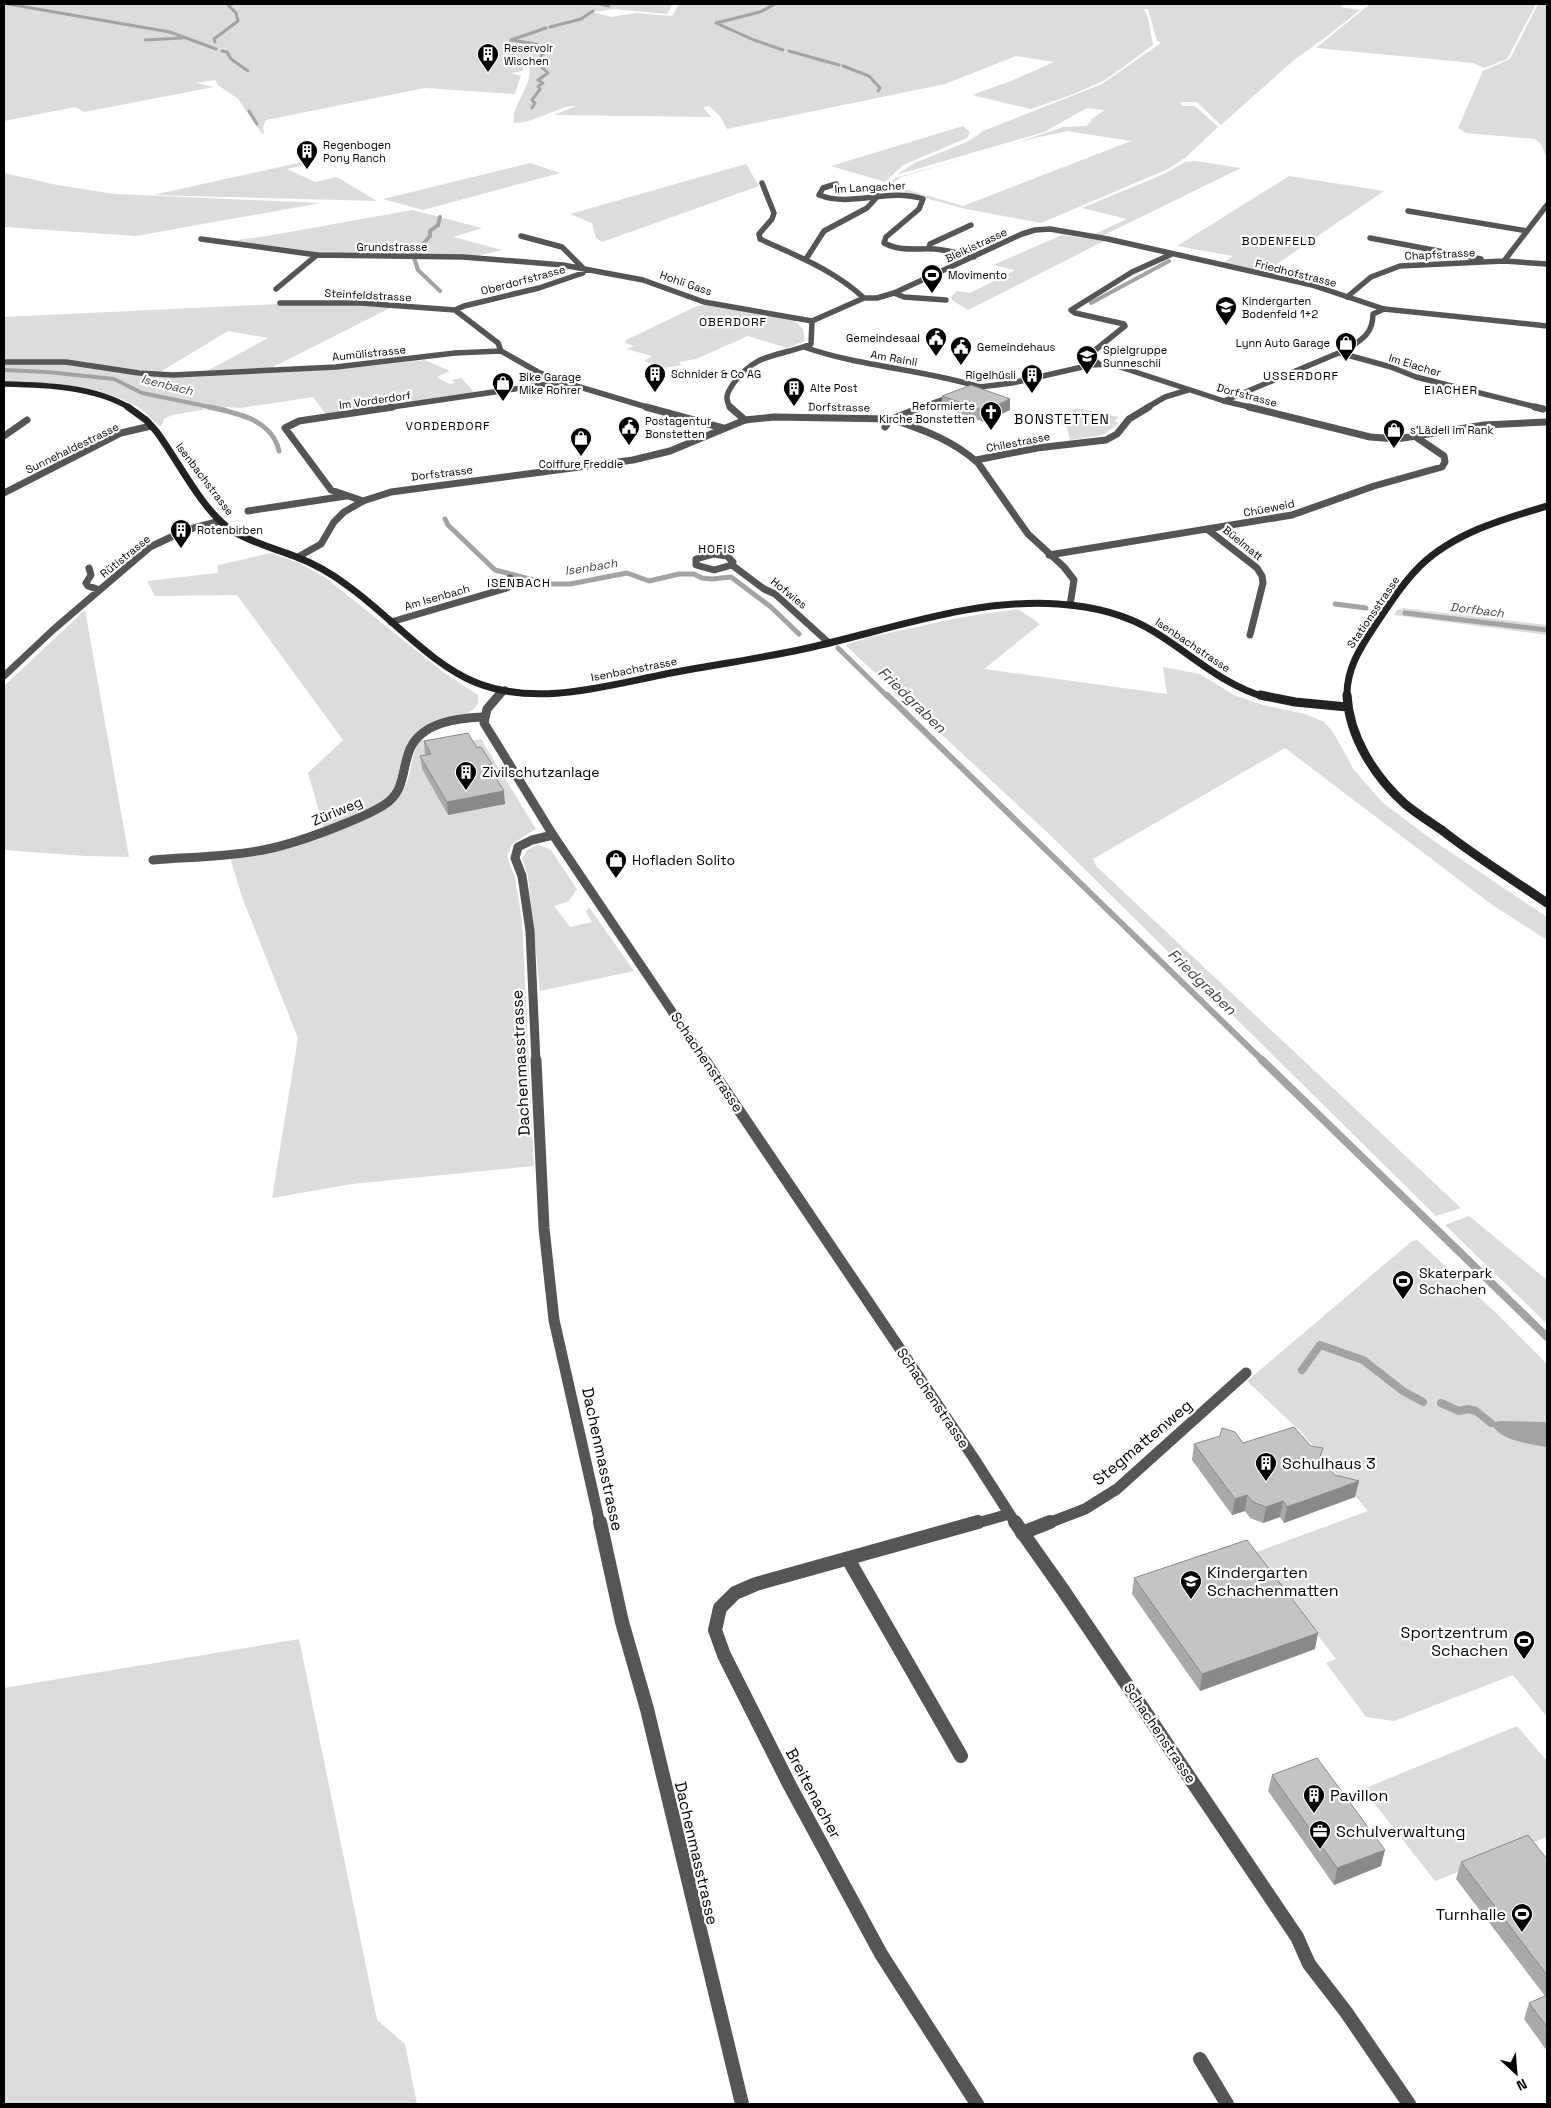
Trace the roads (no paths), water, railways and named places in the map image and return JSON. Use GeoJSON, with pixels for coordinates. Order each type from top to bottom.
{"type":"FeatureCollection","features":[{"type":"Feature","properties":{"kind":"main road","name":"Isenbachstrasse"},"geometry":{"type":"LineString","coordinates":[[4,384],[68,389],[96,396],[126,407],[142,416],[220,521],[248,539],[298,557],[343,581],[391,622],[460,674],[482,684],[505,690],[536,693],[596,688],[782,654],[989,608],[1023,604],[1070,604],[1114,614],[1139,624],[1229,682],[1251,692],[1297,703],[1347,707]]}},
{"type":"Feature","properties":{"kind":"main road","name":"Stationsstrasse"},"geometry":{"type":"LineString","coordinates":[[1547,506],[1510,517],[1471,533],[1436,553],[1409,578],[1360,648],[1349,673],[1347,707],[1359,745],[1395,794],[1446,835],[1547,903]]}},
{"type":"Feature","properties":{"kind":"street"},"geometry":{"type":"LineString","coordinates":[[762,183],[774,212],[773,217],[759,234],[759,237],[764,242],[806,259],[848,283],[864,298]]}},
{"type":"Feature","properties":{"kind":"street","name":"Im Langacher"},"geometry":{"type":"LineString","coordinates":[[836,184],[823,188],[819,195],[832,199],[907,194],[923,199],[919,209],[894,228],[886,237],[884,243],[890,247],[902,250],[931,249],[974,257]]}},
{"type":"Feature","properties":{"kind":"street"},"geometry":{"type":"LineString","coordinates":[[806,259],[824,231],[867,208],[878,196]]}},
{"type":"Feature","properties":{"kind":"street"},"geometry":{"type":"LineString","coordinates":[[1504,262],[1508,254],[1547,205]]}},
{"type":"Feature","properties":{"kind":"street"},"geometry":{"type":"LineString","coordinates":[[1408,211],[1527,231]]}},
{"type":"Feature","properties":{"kind":"street"},"geometry":{"type":"LineString","coordinates":[[931,249],[929,247],[930,244],[971,225]]}},
{"type":"Feature","properties":{"kind":"street","name":"Friedhofstrasse"},"geometry":{"type":"LineString","coordinates":[[1041,229],[1108,239],[1312,285],[1384,309],[1547,326]]}},
{"type":"Feature","properties":{"kind":"street","name":"Bleikistrasse"},"geometry":{"type":"LineString","coordinates":[[812,321],[864,298],[877,298],[894,294],[1026,233],[1041,229]]}},
{"type":"Feature","properties":{"kind":"street","name":"Oberdorfstrasse"},"geometry":{"type":"LineString","coordinates":[[455,310],[547,285],[583,273],[584,269],[562,247],[521,236]]}},
{"type":"Feature","properties":{"kind":"street","name":"Chapfstrasse"},"geometry":{"type":"LineString","coordinates":[[1370,238],[1473,256],[1480,258],[1484,262]]}},
{"type":"Feature","properties":{"kind":"street","name":"Grundstrasse"},"geometry":{"type":"LineString","coordinates":[[201,239],[246,244],[317,256],[463,257],[543,262],[584,269]]}},
{"type":"Feature","properties":{"kind":"street"},"geometry":{"type":"LineString","coordinates":[[1099,364],[1089,355],[1125,326],[1124,324],[1075,313],[1071,310],[1132,272],[1172,254]]}},
{"type":"Feature","properties":{"kind":"street"},"geometry":{"type":"LineString","coordinates":[[276,289],[317,256]]}},
{"type":"Feature","properties":{"kind":"street","name":"Chapfstrasse"},"geometry":{"type":"LineString","coordinates":[[1347,297],[1371,276],[1400,266],[1484,262],[1547,264]]}},
{"type":"Feature","properties":{"kind":"street","name":"Hohli Gass"},"geometry":{"type":"LineString","coordinates":[[584,269],[598,270],[644,280],[704,302],[812,321]]}},
{"type":"Feature","properties":{"kind":"street"},"geometry":{"type":"LineString","coordinates":[[894,294],[904,297],[946,300]]}},
{"type":"Feature","properties":{"kind":"street","name":"Steinfeldstrasse"},"geometry":{"type":"LineString","coordinates":[[280,303],[361,303],[455,310]]}},
{"type":"Feature","properties":{"kind":"street"},"geometry":{"type":"LineString","coordinates":[[1224,402],[1340,353],[1366,337],[1373,325],[1373,314],[1384,309]]}},
{"type":"Feature","properties":{"kind":"street"},"geometry":{"type":"LineString","coordinates":[[455,310],[498,343],[502,351],[538,372],[563,382],[723,428]]}},
{"type":"Feature","properties":{"kind":"street"},"geometry":{"type":"LineString","coordinates":[[745,420],[732,411],[726,397],[728,391],[746,368],[776,355],[811,344],[812,321]]}},
{"type":"Feature","properties":{"kind":"street","name":"Am Rainli"},"geometry":{"type":"LineString","coordinates":[[804,347],[830,356],[947,377],[980,387]]}},
{"type":"Feature","properties":{"kind":"street","name":"Aumülistrasse"},"geometry":{"type":"LineString","coordinates":[[4,362],[66,362],[174,375],[336,366],[455,353],[502,351]]}},
{"type":"Feature","properties":{"kind":"street","name":"Im Eiacher"},"geometry":{"type":"LineString","coordinates":[[1340,353],[1391,367],[1416,377],[1543,409]]}},
{"type":"Feature","properties":{"kind":"street","name":"Dorfstrasse"},"geometry":{"type":"LineString","coordinates":[[298,557],[316,548],[326,538],[330,527],[338,517],[363,501],[411,488],[634,460],[670,451],[745,420],[774,417],[888,423],[944,398],[980,387],[1012,383],[1099,364],[1122,367],[1224,402],[1363,436],[1384,438],[1416,437],[1484,425],[1547,422]]}},
{"type":"Feature","properties":{"kind":"street","name":"Im Vorderdorf"},"geometry":{"type":"LineString","coordinates":[[347,496],[331,490],[288,434],[285,428],[288,425],[299,421],[563,382]]}},
{"type":"Feature","properties":{"kind":"street"},"geometry":{"type":"LineString","coordinates":[[1168,395],[1167,388],[1171,385]]}},
{"type":"Feature","properties":{"kind":"street","name":"Chilestrasse"},"geometry":{"type":"LineString","coordinates":[[976,460],[1037,448],[1106,440],[1117,434],[1129,419],[1168,395],[1188,390]]}},
{"type":"Feature","properties":{"kind":"street"},"geometry":{"type":"LineString","coordinates":[[4,436],[27,420]]}},
{"type":"Feature","properties":{"kind":"street"},"geometry":{"type":"LineString","coordinates":[[888,423],[951,442],[976,460],[1013,516],[1049,555],[1069,572],[1074,580],[1070,604]]}},
{"type":"Feature","properties":{"kind":"street","name":"Sunnehaldestrasse"},"geometry":{"type":"LineString","coordinates":[[4,493],[120,434],[151,426]]}},
{"type":"Feature","properties":{"kind":"street","name":"Chüeweid"},"geometry":{"type":"LineString","coordinates":[[1049,555],[1301,512],[1374,486],[1442,467],[1445,462],[1444,456],[1416,437]]}},
{"type":"Feature","properties":{"kind":"street"},"geometry":{"type":"LineString","coordinates":[[248,511],[347,496],[363,501]]}},
{"type":"Feature","properties":{"kind":"street","name":"Rütistrasse"},"geometry":{"type":"LineString","coordinates":[[4,676],[54,629],[150,547],[186,530],[220,521]]}},
{"type":"Feature","properties":{"kind":"street","name":"Büelmatt"},"geometry":{"type":"LineString","coordinates":[[1207,529],[1257,568],[1262,576],[1263,583],[1250,635]]}},
{"type":"Feature","properties":{"kind":"street","name":"Hofwies"},"geometry":{"type":"LineString","coordinates":[[732,565],[748,574],[769,593],[775,594],[829,643]]}},
{"type":"Feature","properties":{"kind":"street","name":"Rütistrasse"},"geometry":{"type":"LineString","coordinates":[[89,568],[91,575],[86,583],[88,586],[100,590]]}},
{"type":"Feature","properties":{"kind":"street","name":"Am Isenbach"},"geometry":{"type":"LineString","coordinates":[[391,622],[507,588],[510,578]]}},
{"type":"Feature","properties":{"kind":"street"},"geometry":{"type":"LineString","coordinates":[[483,717],[488,708],[505,690]]}},
{"type":"Feature","properties":{"kind":"street","name":"Schachenstrasse"},"geometry":{"type":"LineString","coordinates":[[483,717],[487,730],[553,835],[896,1342],[1009,1514],[1069,1598],[1297,1937],[1309,1964],[1346,2012],[1408,2104]]}},
{"type":"Feature","properties":{"kind":"street","name":"Züriweg"},"geometry":{"type":"LineString","coordinates":[[153,860],[261,850],[316,835],[371,812],[387,803],[398,792],[403,784],[413,743],[423,733],[456,719],[483,717]]}},
{"type":"Feature","properties":{"kind":"street","name":"Dachenmasstrasse"},"geometry":{"type":"LineString","coordinates":[[553,835],[532,840],[518,848],[515,858],[522,876],[530,931],[544,1228],[554,1320],[622,1622],[647,1709],[742,2104]]}},
{"type":"Feature","properties":{"kind":"street","name":"Stegmattenweg"},"geometry":{"type":"LineString","coordinates":[[1022,1533],[1085,1509],[1117,1489],[1246,1373]]}},
{"type":"Feature","properties":{"kind":"street","name":"Breitenacher"},"geometry":{"type":"LineString","coordinates":[[977,2104],[881,1954],[788,1784],[724,1655],[715,1630],[720,1608],[735,1593],[756,1584],[1009,1514]]}},
{"type":"Feature","properties":{"kind":"street"},"geometry":{"type":"LineString","coordinates":[[848,1559],[961,1756]]}},
{"type":"Feature","properties":{"kind":"street"},"geometry":{"type":"LineString","coordinates":[[1200,2060],[1227,2104]]}},
{"type":"Feature","properties":{"kind":"waterway","name":"Dorfbach"},"geometry":{"type":"LineString","coordinates":[[8,4],[170,32],[216,49]]}},
{"type":"Feature","properties":{"kind":"waterway"},"geometry":{"type":"LineString","coordinates":[[215,42],[214,39],[238,21],[236,13],[228,5],[232,4]]}},
{"type":"Feature","properties":{"kind":"waterway"},"geometry":{"type":"LineString","coordinates":[[600,4],[609,6]]}},
{"type":"Feature","properties":{"kind":"waterway"},"geometry":{"type":"LineString","coordinates":[[775,4],[760,12],[716,23],[754,40],[783,50]]}},
{"type":"Feature","properties":{"kind":"waterway"},"geometry":{"type":"LineString","coordinates":[[550,27],[581,19],[593,11]]}},
{"type":"Feature","properties":{"kind":"waterway"},"geometry":{"type":"LineString","coordinates":[[532,108],[535,103],[532,100],[540,89],[538,86],[543,83],[538,80],[548,73],[538,63],[545,48],[536,44],[511,40],[546,28]]}},
{"type":"Feature","properties":{"kind":"waterway"},"geometry":{"type":"LineString","coordinates":[[145,40],[182,38]]}},
{"type":"Feature","properties":{"kind":"waterway","name":"Dorfbach"},"geometry":{"type":"LineString","coordinates":[[222,51],[227,52],[231,59],[248,71]]}},
{"type":"Feature","properties":{"kind":"waterway"},"geometry":{"type":"LineString","coordinates":[[789,51],[839,65]]}},
{"type":"Feature","properties":{"kind":"waterway"},"geometry":{"type":"LineString","coordinates":[[843,66],[869,76],[880,88],[878,91]]}},
{"type":"Feature","properties":{"kind":"waterway","name":"Dorfbach"},"geometry":{"type":"LineString","coordinates":[[249,111],[257,124]]}},
{"type":"Feature","properties":{"kind":"waterway","name":"Dorfbach"},"geometry":{"type":"LineString","coordinates":[[414,255],[430,236],[430,231],[438,225],[440,217]]}},
{"type":"Feature","properties":{"kind":"waterway","name":"Dorfbach"},"geometry":{"type":"LineString","coordinates":[[414,258],[418,270],[440,291]]}},
{"type":"Feature","properties":{"kind":"waterway"},"geometry":{"type":"LineString","coordinates":[[1091,303],[1169,261]]}},
{"type":"Feature","properties":{"kind":"waterway","name":"Isenbach"},"geometry":{"type":"LineString","coordinates":[[4,370],[47,372],[114,379],[142,393],[215,408]]}},
{"type":"Feature","properties":{"kind":"waterway","name":"Isenbach"},"geometry":{"type":"LineString","coordinates":[[209,407],[252,419],[269,431],[279,451]]}},
{"type":"Feature","properties":{"kind":"waterway","name":"Isenbach"},"geometry":{"type":"LineString","coordinates":[[445,519],[448,525],[495,570],[549,584],[570,584],[627,573],[649,581],[679,574],[694,574],[702,578],[712,579],[731,577],[771,607],[799,634]]}},
{"type":"Feature","properties":{"kind":"waterway","name":"Dorfbach"},"geometry":{"type":"LineString","coordinates":[[1335,604],[1366,608]]}},
{"type":"Feature","properties":{"kind":"waterway","name":"Dorfbach"},"geometry":{"type":"LineString","coordinates":[[1405,613],[1547,630]]}},
{"type":"Feature","properties":{"kind":"waterway","name":"Friedgraben"},"geometry":{"type":"LineString","coordinates":[[838,648],[888,697]]}},
{"type":"Feature","properties":{"kind":"waterway","name":"Friedgraben"},"geometry":{"type":"LineString","coordinates":[[887,695],[1264,1062]]}},
{"type":"Feature","properties":{"kind":"waterway","name":"Friedgraben"},"geometry":{"type":"LineString","coordinates":[[1262,1060],[1547,1337]]}},
{"type":"Feature","properties":{"kind":"waterway"},"geometry":{"type":"LineString","coordinates":[[1302,1370],[1320,1345],[1363,1360],[1403,1391],[1423,1402]]}},
{"type":"Feature","properties":{"kind":"waterway"},"geometry":{"type":"LineString","coordinates":[[1441,1403],[1459,1411],[1468,1409],[1476,1411],[1491,1423]]}},
{"type":"Feature","properties":{"kind":"place","name":"Reservoir Wischen"},"geometry":{"type":"Point","coordinates":[488,73]}},
{"type":"Feature","properties":{"kind":"place","name":"Regenbogen Pony Ranch"},"geometry":{"type":"Point","coordinates":[307,170]}},
{"type":"Feature","properties":{"kind":"place","name":"Movimento"},"geometry":{"type":"Point","coordinates":[932,294]}},
{"type":"Feature","properties":{"kind":"place","name":"Kindergarten Bodenfeld 1+2"},"geometry":{"type":"Point","coordinates":[1226,326]}},
{"type":"Feature","properties":{"kind":"place","name":"Gemeindesaal"},"geometry":{"type":"Point","coordinates":[936,357]}},
{"type":"Feature","properties":{"kind":"place","name":"Lynn Auto Garage"},"geometry":{"type":"Point","coordinates":[1346,362]}},
{"type":"Feature","properties":{"kind":"place","name":"Gemeindehaus"},"geometry":{"type":"Point","coordinates":[961,366]}},
{"type":"Feature","properties":{"kind":"place","name":"Spielgruppe Sunneschii"},"geometry":{"type":"Point","coordinates":[1087,375]}},
{"type":"Feature","properties":{"kind":"place","name":"Schnider & Co AG"},"geometry":{"type":"Point","coordinates":[655,393]}},
{"type":"Feature","properties":{"kind":"place","name":"Rigelhüsli"},"geometry":{"type":"Point","coordinates":[1032,394]}},
{"type":"Feature","properties":{"kind":"place","name":"Bike Garage Mike Rohrer"},"geometry":{"type":"Point","coordinates":[503,402]}},
{"type":"Feature","properties":{"kind":"place","name":"Alte Post"},"geometry":{"type":"Point","coordinates":[794,407]}},
{"type":"Feature","properties":{"kind":"place","name":"Reformierte Kirche Bonstetten"},"geometry":{"type":"Point","coordinates":[991,431]}},
{"type":"Feature","properties":{"kind":"place","name":"Postagentur Bonstetten"},"geometry":{"type":"Point","coordinates":[629,446]}},
{"type":"Feature","properties":{"kind":"place","name":"s'Lädeli im Rank"},"geometry":{"type":"Point","coordinates":[1394,449]}},
{"type":"Feature","properties":{"kind":"place","name":"Coiffure Freddie"},"geometry":{"type":"Point","coordinates":[581,457]}},
{"type":"Feature","properties":{"kind":"place","name":"Rotenbirben"},"geometry":{"type":"Point","coordinates":[181,549]}},
{"type":"Feature","properties":{"kind":"place","name":"Zivilschutzanlage"},"geometry":{"type":"Point","coordinates":[466,791]}},
{"type":"Feature","properties":{"kind":"place","name":"Hofladen Solito"},"geometry":{"type":"Point","coordinates":[616,879]}},
{"type":"Feature","properties":{"kind":"place","name":"Skaterpark Schachen"},"geometry":{"type":"Point","coordinates":[1403,1300]}},
{"type":"Feature","properties":{"kind":"place","name":"Schulhaus 3"},"geometry":{"type":"Point","coordinates":[1266,1482]}},
{"type":"Feature","properties":{"kind":"place","name":"Kindergarten Schachenmatten"},"geometry":{"type":"Point","coordinates":[1191,1600]}},
{"type":"Feature","properties":{"kind":"place","name":"Sportzentrum Schachen"},"geometry":{"type":"Point","coordinates":[1524,1660]}},
{"type":"Feature","properties":{"kind":"place","name":"Pavillon"},"geometry":{"type":"Point","coordinates":[1314,1814]}},
{"type":"Feature","properties":{"kind":"place","name":"Schulverwaltung"},"geometry":{"type":"Point","coordinates":[1320,1850]}},
{"type":"Feature","properties":{"kind":"place","name":"Turnhalle"},"geometry":{"type":"Point","coordinates":[1522,1933]}},
{"type":"Feature","properties":{"kind":"district","name":"BODENFELD"},"geometry":{"type":"Point","coordinates":[1279,241]}},
{"type":"Feature","properties":{"kind":"district","name":"OBERDORF"},"geometry":{"type":"Point","coordinates":[733,322]}},
{"type":"Feature","properties":{"kind":"district","name":"USSERDORF"},"geometry":{"type":"Point","coordinates":[1301,376]}},
{"type":"Feature","properties":{"kind":"district","name":"EIACHER"},"geometry":{"type":"Point","coordinates":[1451,390]}},
{"type":"Feature","properties":{"kind":"district","name":"BONSTETTEN"},"geometry":{"type":"Point","coordinates":[1062,419]}},
{"type":"Feature","properties":{"kind":"district","name":"VORDERDORF"},"geometry":{"type":"Point","coordinates":[448,426]}},
{"type":"Feature","properties":{"kind":"district","name":"HOFIS"},"geometry":{"type":"Point","coordinates":[717,549]}},
{"type":"Feature","properties":{"kind":"district","name":"ISENBACH"},"geometry":{"type":"Point","coordinates":[519,583]}}]}
